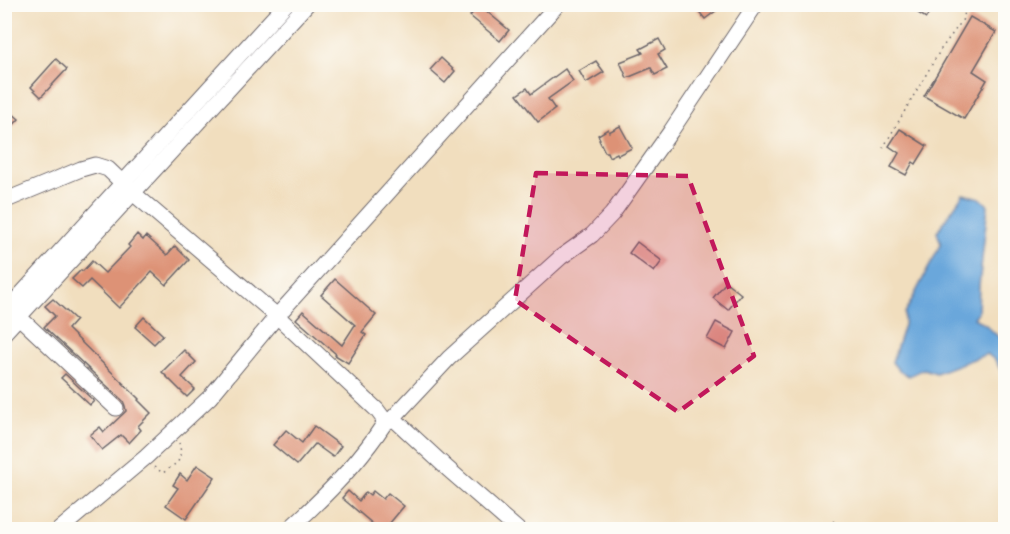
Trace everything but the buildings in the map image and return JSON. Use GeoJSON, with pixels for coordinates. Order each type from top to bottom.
{"type":"FeatureCollection","features":[{"type":"Feature","properties":{"kind":"street"},"geometry":{"type":"LineString","coordinates":[[4,333],[12,315],[128,188],[286,4]]}},
{"type":"Feature","properties":{"kind":"street"},"geometry":{"type":"LineString","coordinates":[[128,188],[307,4]]}},
{"type":"Feature","properties":{"kind":"street"},"geometry":{"type":"LineString","coordinates":[[59,530],[146,457],[210,397],[277,316],[558,4]]}},
{"type":"Feature","properties":{"kind":"street"},"geometry":{"type":"LineString","coordinates":[[288,530],[317,504],[388,421],[449,358],[561,257],[592,235],[612,214],[756,4]]}},
{"type":"Feature","properties":{"kind":"street"},"geometry":{"type":"LineString","coordinates":[[4,201],[81,169],[95,165],[108,169],[277,316],[383,418],[448,469],[518,530]]}},
{"type":"Feature","properties":{"kind":"street"},"geometry":{"type":"LineString","coordinates":[[12,315],[116,408]]}},
{"type":"Feature","properties":{"kind":"path"},"geometry":{"type":"LineString","coordinates":[[883,148],[940,49],[962,21],[968,4]]}},
{"type":"Feature","properties":{"kind":"path"},"geometry":{"type":"LineString","coordinates":[[146,457],[151,465],[163,473],[178,462],[181,452],[174,431]]}},
{"type":"Feature","properties":{"kind":"path"},"geometry":{"type":"LineString","coordinates":[[824,530],[834,521]]}},
{"type":"Feature","properties":{"kind":"highlighted area"},"geometry":{"type":"Polygon","coordinates":[[[536,173],[688,176],[754,356],[678,412],[515,300],[536,173]]]}},
{"type":"Feature","properties":{"kind":"water"},"geometry":{"type":"Polygon","coordinates":[[[963,194],[980,198],[988,205],[978,312],[974,318],[986,325],[1005,343],[1005,375],[996,361],[987,354],[936,373],[924,369],[909,376],[899,371],[892,362],[904,325],[905,313],[941,244],[937,232],[963,194]]]}}]}
